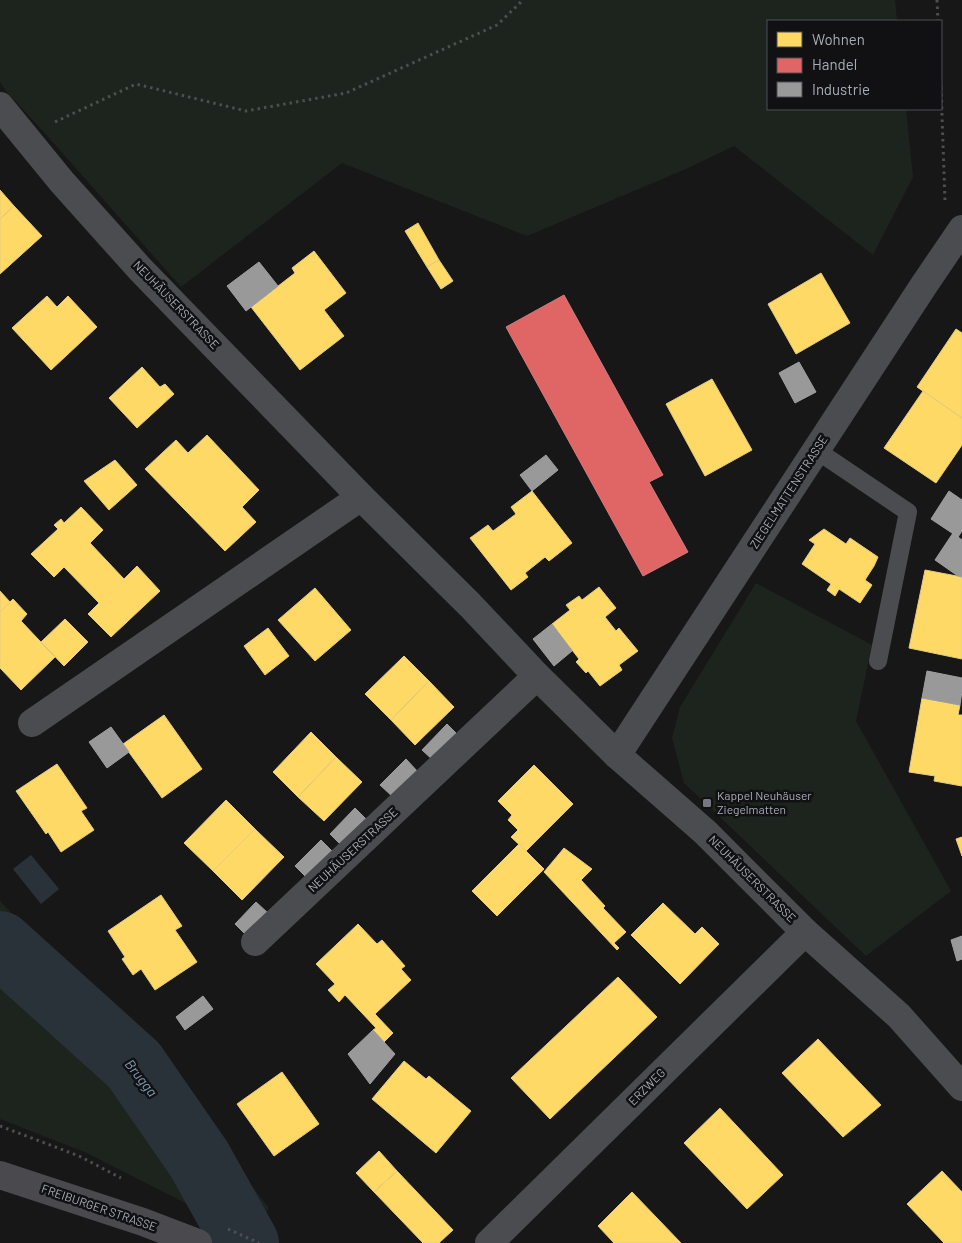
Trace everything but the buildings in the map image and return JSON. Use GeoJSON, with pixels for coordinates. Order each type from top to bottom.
{"type":"FeatureCollection","features":[{"type":"Feature","properties":{"kind":"street","name":"NEUHÄUSERSTRASSE"},"geometry":{"type":"LineString","coordinates":[[0,106],[62,182],[146,275],[361,497],[617,755],[705,832],[806,932],[899,1016],[962,1087]]}},
{"type":"Feature","properties":{"kind":"street","name":"ZIEGELMATTENSTRASSE"},"geometry":{"type":"LineString","coordinates":[[617,755],[962,229]]}},
{"type":"Feature","properties":{"kind":"street"},"geometry":{"type":"LineString","coordinates":[[32,723],[361,497]]}},
{"type":"Feature","properties":{"kind":"street","name":"NEUHÄUSERSTRASSE"},"geometry":{"type":"LineString","coordinates":[[255,942],[537,676]]}},
{"type":"Feature","properties":{"kind":"street","name":"ERZWEG"},"geometry":{"type":"LineString","coordinates":[[489,1243],[806,932]]}},
{"type":"Feature","properties":{"kind":"street","name":"FREIBURGER STRASSE"},"geometry":{"type":"LineString","coordinates":[[0,1175],[143,1222],[198,1243]]}},
{"type":"Feature","properties":{"kind":"lane"},"geometry":{"type":"LineString","coordinates":[[816,450],[908,512],[878,661]]}},
{"type":"Feature","properties":{"kind":"path"},"geometry":{"type":"LineString","coordinates":[[50,125],[136,84],[246,111],[346,93],[497,25],[523,0]]}},
{"type":"Feature","properties":{"kind":"path"},"geometry":{"type":"LineString","coordinates":[[937,0],[938,20]]}},
{"type":"Feature","properties":{"kind":"path"},"geometry":{"type":"LineString","coordinates":[[942,110],[947,252]]}},
{"type":"Feature","properties":{"kind":"path"},"geometry":{"type":"LineString","coordinates":[[222,1227],[259,1243]]}},
{"type":"Feature","properties":{"kind":"shaded area"},"geometry":{"type":"Polygon","coordinates":[[[0,0],[895,0],[897,20],[767,20],[767,110],[906,110],[913,177],[873,255],[734,146],[686,169],[527,236],[342,163],[181,287],[0,82],[0,0]]]}},
{"type":"Feature","properties":{"kind":"shaded area"},"geometry":{"type":"Polygon","coordinates":[[[756,583],[872,645],[856,721],[951,891],[866,956],[684,783],[672,738],[680,707],[756,583]]]}},
{"type":"Feature","properties":{"kind":"shaded area"},"geometry":{"type":"Polygon","coordinates":[[[31,855],[59,889],[41,904],[13,869],[31,855]]]}},
{"type":"Feature","properties":{"kind":"shaded area"},"geometry":{"type":"Polygon","coordinates":[[[0,901],[160,1071],[269,1208],[251,1230],[191,1206],[87,1153],[0,1119],[0,901]]]}},
{"type":"Feature","properties":{"kind":"waterway","name":"Brugga"},"geometry":{"type":"LineString","coordinates":[[0,944],[134,1065],[199,1159],[246,1243]]}},
{"type":"Feature","properties":{"kind":"place","name":"Kappel Neuhäuser Ziegelmatten"},"geometry":{"type":"Point","coordinates":[707,803]}}]}
